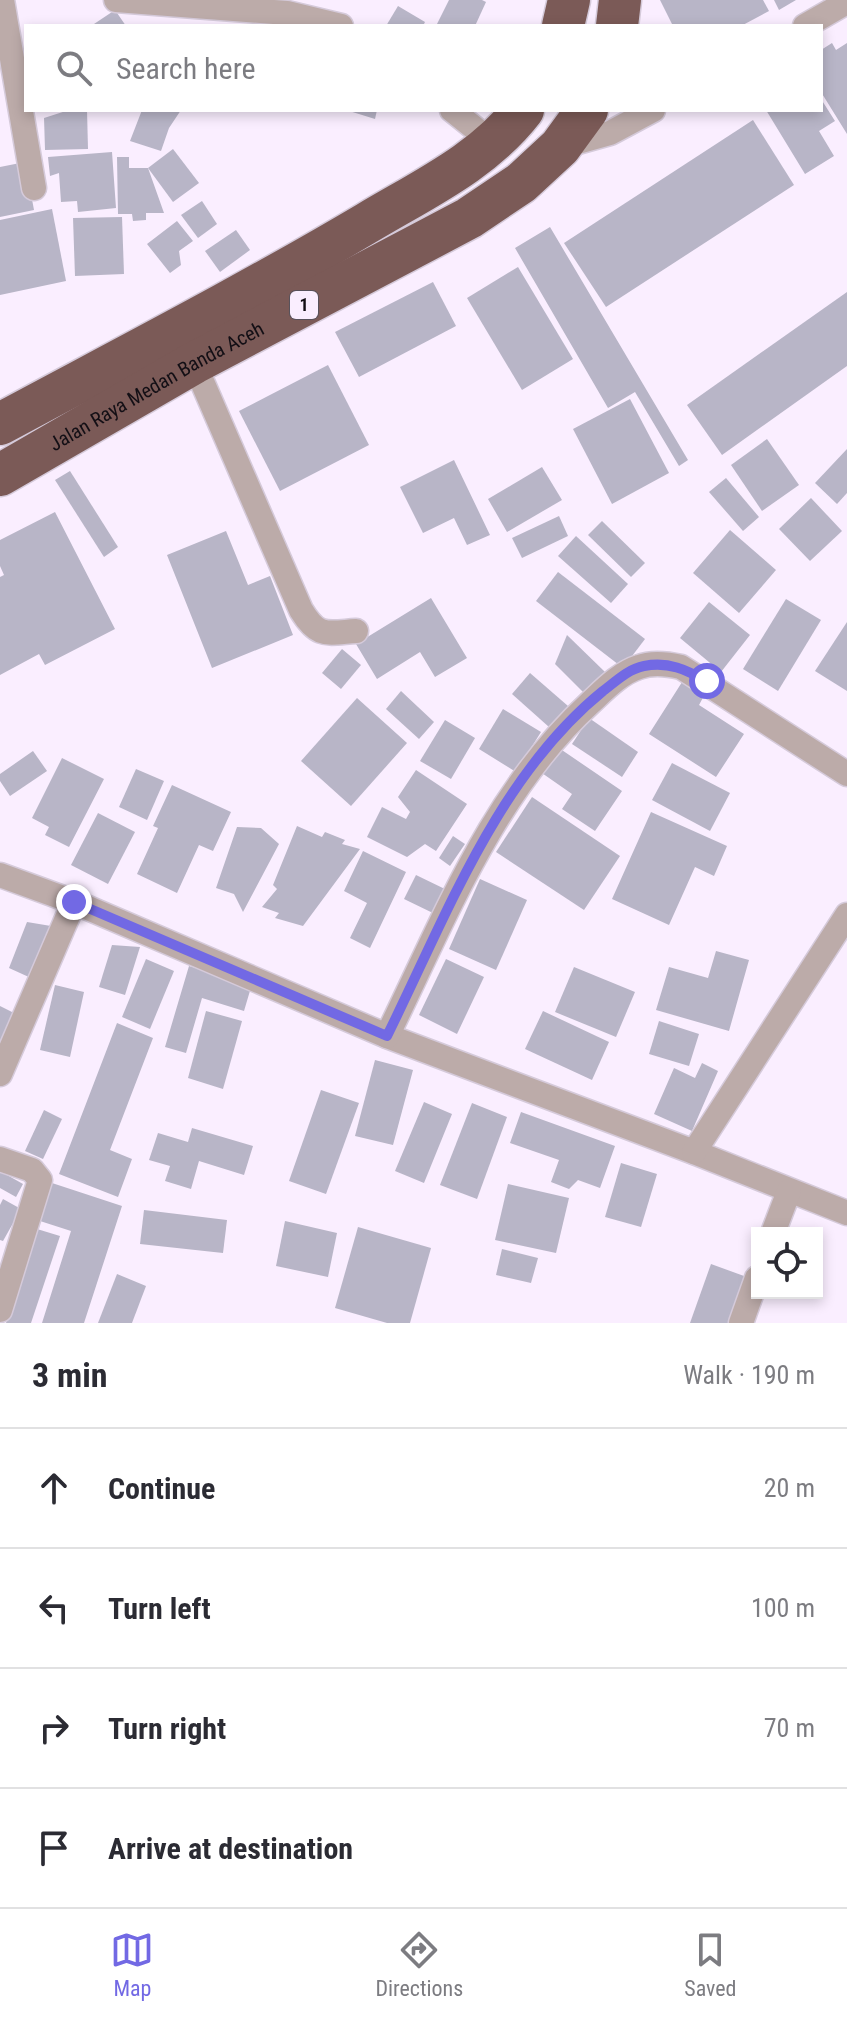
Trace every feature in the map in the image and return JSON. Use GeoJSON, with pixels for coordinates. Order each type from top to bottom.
{"type":"FeatureCollection","features":[{"type":"Feature","properties":{"kind":"highway"},"geometry":{"type":"LineString","coordinates":[[563,24],[569,0]]}},
{"type":"Feature","properties":{"kind":"highway","name":"Jalan Raya Medan Banda Aceh"},"geometry":{"type":"LineString","coordinates":[[0,424],[324,249],[473,160],[521,112]]}},
{"type":"Feature","properties":{"kind":"highway","name":"Jalan Raya Medan Banda Aceh"},"geometry":{"type":"LineString","coordinates":[[0,475],[194,363],[469,218],[521,183],[560,147],[586,112]]}},
{"type":"Feature","properties":{"kind":"street"},"geometry":{"type":"LineString","coordinates":[[2,0],[34,188]]}},
{"type":"Feature","properties":{"kind":"street"},"geometry":{"type":"LineString","coordinates":[[116,0],[287,13],[333,24]]}},
{"type":"Feature","properties":{"kind":"street"},"geometry":{"type":"LineString","coordinates":[[808,24],[847,2]]}},
{"type":"Feature","properties":{"kind":"street"},"geometry":{"type":"LineString","coordinates":[[454,112],[493,143]]}},
{"type":"Feature","properties":{"kind":"street"},"geometry":{"type":"LineString","coordinates":[[560,147],[610,133],[649,112]]}},
{"type":"Feature","properties":{"kind":"street"},"geometry":{"type":"LineString","coordinates":[[194,363],[301,610],[314,629],[321,632],[356,631]]}},
{"type":"Feature","properties":{"kind":"street"},"geometry":{"type":"LineString","coordinates":[[387,1036],[479,849],[510,798],[560,730],[625,674],[640,666],[655,664],[681,667],[847,774]]}},
{"type":"Feature","properties":{"kind":"street"},"geometry":{"type":"LineString","coordinates":[[0,875],[74,902],[387,1036],[847,1213]]}},
{"type":"Feature","properties":{"kind":"street"},"geometry":{"type":"LineString","coordinates":[[0,1074],[74,902]]}},
{"type":"Feature","properties":{"kind":"street"},"geometry":{"type":"LineString","coordinates":[[694,1152],[847,915]]}},
{"type":"Feature","properties":{"kind":"street"},"geometry":{"type":"LineString","coordinates":[[0,1159],[32,1170],[40,1180],[0,1310]]}},
{"type":"Feature","properties":{"kind":"street"},"geometry":{"type":"LineString","coordinates":[[775,1227],[789,1191]]}},
{"type":"Feature","properties":{"kind":"street"},"geometry":{"type":"LineString","coordinates":[[741,1323],[751,1295]]}},
{"type":"Feature","properties":{"kind":"building"},"geometry":{"type":"Polygon","coordinates":[[[449,0],[486,2],[476,24],[437,24],[449,0]]]}},
{"type":"Feature","properties":{"kind":"building"},"geometry":{"type":"Polygon","coordinates":[[[660,0],[763,0],[769,11],[745,24],[672,24],[660,0]]]}},
{"type":"Feature","properties":{"kind":"building"},"geometry":{"type":"Polygon","coordinates":[[[774,0],[796,0],[779,10],[774,0]]]}},
{"type":"Feature","properties":{"kind":"building"},"geometry":{"type":"Polygon","coordinates":[[[398,6],[425,22],[424,24],[387,24],[398,6]]]}},
{"type":"Feature","properties":{"kind":"building"},"geometry":{"type":"Polygon","coordinates":[[[115,10],[125,24],[94,24],[115,10]]]}},
{"type":"Feature","properties":{"kind":"building"},"geometry":{"type":"Polygon","coordinates":[[[832,43],[836,50],[847,43],[847,134],[823,95],[823,49],[832,43]]]}},
{"type":"Feature","properties":{"kind":"building"},"geometry":{"type":"Polygon","coordinates":[[[823,102],[835,121],[819,131],[834,156],[805,174],[767,112],[823,112],[823,102]]]}},
{"type":"Feature","properties":{"kind":"building"},"geometry":{"type":"Polygon","coordinates":[[[63,112],[87,112],[88,149],[45,150],[44,118],[63,112]]]}},
{"type":"Feature","properties":{"kind":"building"},"geometry":{"type":"Polygon","coordinates":[[[141,112],[180,112],[169,128],[161,151],[130,141],[141,112]]]}},
{"type":"Feature","properties":{"kind":"building"},"geometry":{"type":"Polygon","coordinates":[[[352,112],[377,112],[375,119],[352,112]]]}},
{"type":"Feature","properties":{"kind":"building"},"geometry":{"type":"Polygon","coordinates":[[[753,120],[794,185],[606,307],[564,243],[753,120]]]}},
{"type":"Feature","properties":{"kind":"building"},"geometry":{"type":"Polygon","coordinates":[[[173,149],[199,183],[173,202],[148,168],[173,149]]]}},
{"type":"Feature","properties":{"kind":"building"},"geometry":{"type":"Polygon","coordinates":[[[112,152],[116,208],[78,212],[77,201],[61,202],[59,173],[50,176],[48,157],[112,152]]]}},
{"type":"Feature","properties":{"kind":"building"},"geometry":{"type":"Polygon","coordinates":[[[117,157],[129,157],[129,168],[148,168],[164,213],[146,213],[146,220],[133,221],[132,214],[118,214],[117,157]]]}},
{"type":"Feature","properties":{"kind":"building"},"geometry":{"type":"Polygon","coordinates":[[[25,162],[34,210],[0,217],[0,167],[25,162]]]}},
{"type":"Feature","properties":{"kind":"building"},"geometry":{"type":"Polygon","coordinates":[[[202,201],[217,224],[198,238],[181,215],[202,201]]]}},
{"type":"Feature","properties":{"kind":"building"},"geometry":{"type":"Polygon","coordinates":[[[52,209],[66,281],[0,295],[0,220],[52,209]]]}},
{"type":"Feature","properties":{"kind":"building"},"geometry":{"type":"Polygon","coordinates":[[[122,217],[124,274],[75,276],[73,218],[122,217]]]}},
{"type":"Feature","properties":{"kind":"building"},"geometry":{"type":"Polygon","coordinates":[[[177,221],[193,241],[179,251],[181,265],[170,273],[147,244],[177,221]]]}},
{"type":"Feature","properties":{"kind":"building"},"geometry":{"type":"Polygon","coordinates":[[[550,227],[688,460],[679,466],[635,392],[608,408],[515,248],[550,227]]]}},
{"type":"Feature","properties":{"kind":"building"},"geometry":{"type":"Polygon","coordinates":[[[236,230],[250,250],[220,272],[205,251],[236,230]]]}},
{"type":"Feature","properties":{"kind":"building"},"geometry":{"type":"Polygon","coordinates":[[[518,267],[573,359],[522,390],[467,298],[518,267]]]}},
{"type":"Feature","properties":{"kind":"building"},"geometry":{"type":"Polygon","coordinates":[[[433,282],[456,326],[359,377],[335,332],[433,282]]]}},
{"type":"Feature","properties":{"kind":"building"},"geometry":{"type":"Polygon","coordinates":[[[847,292],[847,366],[722,455],[687,405],[847,292]]]}},
{"type":"Feature","properties":{"kind":"building"},"geometry":{"type":"Polygon","coordinates":[[[328,365],[369,445],[280,491],[239,411],[328,365]]]}},
{"type":"Feature","properties":{"kind":"building"},"geometry":{"type":"Polygon","coordinates":[[[630,399],[669,473],[612,504],[573,429],[630,399]]]}},
{"type":"Feature","properties":{"kind":"building"},"geometry":{"type":"Polygon","coordinates":[[[767,439],[799,485],[762,511],[731,465],[767,439]]]}},
{"type":"Feature","properties":{"kind":"building"},"geometry":{"type":"Polygon","coordinates":[[[847,449],[847,493],[837,504],[815,483],[847,449]]]}},
{"type":"Feature","properties":{"kind":"building"},"geometry":{"type":"Polygon","coordinates":[[[454,460],[490,535],[467,545],[454,518],[423,533],[400,487],[454,460]]]}},
{"type":"Feature","properties":{"kind":"building"},"geometry":{"type":"Polygon","coordinates":[[[542,467],[562,500],[507,532],[488,499],[542,467]]]}},
{"type":"Feature","properties":{"kind":"building"},"geometry":{"type":"Polygon","coordinates":[[[70,471],[118,547],[104,557],[55,480],[70,471]]]}},
{"type":"Feature","properties":{"kind":"building"},"geometry":{"type":"Polygon","coordinates":[[[726,478],[759,517],[743,531],[709,492],[726,478]]]}},
{"type":"Feature","properties":{"kind":"building"},"geometry":{"type":"Polygon","coordinates":[[[811,498],[842,531],[810,561],[779,529],[811,498]]]}},
{"type":"Feature","properties":{"kind":"building"},"geometry":{"type":"Polygon","coordinates":[[[55,512],[115,629],[45,665],[39,654],[0,675],[0,577],[4,575],[0,566],[0,540],[55,512]]]}},
{"type":"Feature","properties":{"kind":"building"},"geometry":{"type":"Polygon","coordinates":[[[559,516],[568,536],[522,558],[512,538],[559,516]]]}},
{"type":"Feature","properties":{"kind":"building"},"geometry":{"type":"Polygon","coordinates":[[[602,521],[645,563],[631,577],[588,535],[602,521]]]}},
{"type":"Feature","properties":{"kind":"building"},"geometry":{"type":"Polygon","coordinates":[[[730,530],[776,570],[739,613],[693,573],[730,530]]]}},
{"type":"Feature","properties":{"kind":"building"},"geometry":{"type":"Polygon","coordinates":[[[226,531],[248,585],[270,576],[293,635],[212,668],[167,555],[226,531]]]}},
{"type":"Feature","properties":{"kind":"building"},"geometry":{"type":"Polygon","coordinates":[[[576,536],[628,584],[611,603],[558,556],[576,536]]]}},
{"type":"Feature","properties":{"kind":"building"},"geometry":{"type":"Polygon","coordinates":[[[558,572],[645,639],[623,668],[536,601],[558,572]]]}},
{"type":"Feature","properties":{"kind":"building"},"geometry":{"type":"Polygon","coordinates":[[[431,598],[467,658],[435,677],[420,652],[377,679],[356,644],[431,598]]]}},
{"type":"Feature","properties":{"kind":"building"},"geometry":{"type":"Polygon","coordinates":[[[786,599],[821,620],[778,691],[743,669],[786,599]]]}},
{"type":"Feature","properties":{"kind":"building"},"geometry":{"type":"Polygon","coordinates":[[[709,602],[750,635],[721,672],[680,638],[709,602]]]}},
{"type":"Feature","properties":{"kind":"building"},"geometry":{"type":"Polygon","coordinates":[[[847,622],[847,691],[815,671],[847,622]]]}},
{"type":"Feature","properties":{"kind":"building"},"geometry":{"type":"Polygon","coordinates":[[[567,635],[605,672],[584,693],[555,664],[567,635]]]}},
{"type":"Feature","properties":{"kind":"building"},"geometry":{"type":"Polygon","coordinates":[[[342,649],[361,665],[341,689],[322,673],[342,649]]]}},
{"type":"Feature","properties":{"kind":"building"},"geometry":{"type":"Polygon","coordinates":[[[530,673],[568,706],[549,727],[512,694],[530,673]]]}},
{"type":"Feature","properties":{"kind":"building"},"geometry":{"type":"Polygon","coordinates":[[[684,679],[706,692],[699,705],[744,734],[716,777],[649,734],[684,679]]]}},
{"type":"Feature","properties":{"kind":"building"},"geometry":{"type":"Polygon","coordinates":[[[401,691],[434,722],[419,739],[386,709],[401,691]]]}},
{"type":"Feature","properties":{"kind":"building"},"geometry":{"type":"Polygon","coordinates":[[[357,698],[407,743],[351,806],[301,761],[357,698]]]}},
{"type":"Feature","properties":{"kind":"building"},"geometry":{"type":"Polygon","coordinates":[[[503,709],[541,732],[516,772],[479,749],[503,709]]]}},
{"type":"Feature","properties":{"kind":"building"},"geometry":{"type":"Polygon","coordinates":[[[589,718],[638,752],[622,777],[572,744],[589,718]]]}},
{"type":"Feature","properties":{"kind":"building"},"geometry":{"type":"Polygon","coordinates":[[[445,720],[475,738],[451,779],[420,761],[445,720]]]}},
{"type":"Feature","properties":{"kind":"building"},"geometry":{"type":"Polygon","coordinates":[[[556,746],[622,791],[595,831],[562,809],[572,794],[539,771],[556,746]]]}},
{"type":"Feature","properties":{"kind":"building"},"geometry":{"type":"Polygon","coordinates":[[[33,751],[47,771],[10,796],[0,781],[0,774],[33,751]]]}},
{"type":"Feature","properties":{"kind":"building"},"geometry":{"type":"Polygon","coordinates":[[[62,758],[104,779],[69,847],[45,835],[49,827],[32,818],[62,758]]]}},
{"type":"Feature","properties":{"kind":"building"},"geometry":{"type":"Polygon","coordinates":[[[672,763],[730,793],[710,831],[652,800],[672,763]]]}},
{"type":"Feature","properties":{"kind":"building"},"geometry":{"type":"Polygon","coordinates":[[[136,769],[164,781],[147,820],[119,807],[136,769]]]}},
{"type":"Feature","properties":{"kind":"building"},"geometry":{"type":"Polygon","coordinates":[[[416,770],[467,804],[436,851],[425,844],[407,857],[367,837],[382,807],[406,819],[410,812],[398,797],[416,770]]]}},
{"type":"Feature","properties":{"kind":"building"},"geometry":{"type":"Polygon","coordinates":[[[172,785],[231,812],[213,851],[199,845],[177,893],[137,874],[158,828],[153,826],[172,785]]]}},
{"type":"Feature","properties":{"kind":"building"},"geometry":{"type":"Polygon","coordinates":[[[532,797],[620,856],[584,910],[496,852],[532,797]]]}},
{"type":"Feature","properties":{"kind":"building"},"geometry":{"type":"Polygon","coordinates":[[[651,812],[727,846],[714,876],[695,867],[669,925],[612,899],[651,812]]]}},
{"type":"Feature","properties":{"kind":"building"},"geometry":{"type":"Polygon","coordinates":[[[98,813],[135,832],[108,884],[71,865],[98,813]]]}},
{"type":"Feature","properties":{"kind":"building"},"geometry":{"type":"Polygon","coordinates":[[[297,826],[322,837],[325,832],[345,840],[342,844],[360,849],[303,926],[275,918],[279,913],[262,907],[277,889],[273,885],[297,826]]]}},
{"type":"Feature","properties":{"kind":"building"},"geometry":{"type":"Polygon","coordinates":[[[237,827],[261,828],[279,844],[243,912],[234,894],[216,888],[237,827]]]}},
{"type":"Feature","properties":{"kind":"building"},"geometry":{"type":"Polygon","coordinates":[[[453,836],[465,844],[450,866],[439,858],[453,836]]]}},
{"type":"Feature","properties":{"kind":"building"},"geometry":{"type":"Polygon","coordinates":[[[363,851],[406,872],[370,948],[350,938],[367,903],[344,891],[363,851]]]}},
{"type":"Feature","properties":{"kind":"building"},"geometry":{"type":"Polygon","coordinates":[[[416,875],[449,891],[437,915],[404,899],[416,875]]]}},
{"type":"Feature","properties":{"kind":"building"},"geometry":{"type":"Polygon","coordinates":[[[480,879],[527,900],[496,970],[449,949],[480,879]]]}},
{"type":"Feature","properties":{"kind":"building"},"geometry":{"type":"Polygon","coordinates":[[[27,922],[51,926],[31,978],[9,968],[27,922]]]}},
{"type":"Feature","properties":{"kind":"building"},"geometry":{"type":"Polygon","coordinates":[[[112,945],[140,947],[125,995],[99,987],[112,945]]]}},
{"type":"Feature","properties":{"kind":"building"},"geometry":{"type":"Polygon","coordinates":[[[716,951],[749,960],[729,1031],[656,1010],[669,967],[708,978],[716,951]]]}},
{"type":"Feature","properties":{"kind":"building"},"geometry":{"type":"Polygon","coordinates":[[[146,959],[174,971],[150,1029],[122,1017],[146,959]]]}},
{"type":"Feature","properties":{"kind":"building"},"geometry":{"type":"Polygon","coordinates":[[[446,959],[484,977],[457,1034],[419,1015],[446,959]]]}},
{"type":"Feature","properties":{"kind":"building"},"geometry":{"type":"Polygon","coordinates":[[[189,966],[252,984],[244,1011],[202,998],[186,1053],[165,1047],[189,966]]]}},
{"type":"Feature","properties":{"kind":"building"},"geometry":{"type":"Polygon","coordinates":[[[574,967],[635,992],[616,1037],[555,1012],[574,967]]]}},
{"type":"Feature","properties":{"kind":"building"},"geometry":{"type":"Polygon","coordinates":[[[55,985],[84,992],[70,1057],[40,1050],[55,985]]]}},
{"type":"Feature","properties":{"kind":"building"},"geometry":{"type":"Polygon","coordinates":[[[0,1006],[16,1014],[0,1050],[0,1006]]]}},
{"type":"Feature","properties":{"kind":"building"},"geometry":{"type":"Polygon","coordinates":[[[206,1011],[242,1021],[223,1089],[188,1078],[206,1011]]]}},
{"type":"Feature","properties":{"kind":"building"},"geometry":{"type":"Polygon","coordinates":[[[543,1011],[609,1042],[592,1080],[525,1049],[543,1011]]]}},
{"type":"Feature","properties":{"kind":"building"},"geometry":{"type":"Polygon","coordinates":[[[659,1021],[699,1034],[689,1066],[649,1054],[659,1021]]]}},
{"type":"Feature","properties":{"kind":"building"},"geometry":{"type":"Polygon","coordinates":[[[117,1023],[153,1038],[110,1150],[132,1159],[118,1197],[59,1174],[117,1023]]]}},
{"type":"Feature","properties":{"kind":"building"},"geometry":{"type":"Polygon","coordinates":[[[375,1060],[413,1070],[393,1145],[355,1136],[375,1060]]]}},
{"type":"Feature","properties":{"kind":"building"},"geometry":{"type":"Polygon","coordinates":[[[702,1063],[718,1071],[692,1131],[654,1114],[674,1068],[695,1078],[702,1063]]]}},
{"type":"Feature","properties":{"kind":"building"},"geometry":{"type":"Polygon","coordinates":[[[321,1090],[359,1103],[326,1194],[289,1181],[321,1090]]]}},
{"type":"Feature","properties":{"kind":"building"},"geometry":{"type":"Polygon","coordinates":[[[424,1102],[452,1114],[424,1183],[395,1171],[424,1102]]]}},
{"type":"Feature","properties":{"kind":"building"},"geometry":{"type":"Polygon","coordinates":[[[472,1103],[507,1117],[477,1199],[440,1185],[472,1103]]]}},
{"type":"Feature","properties":{"kind":"building"},"geometry":{"type":"Polygon","coordinates":[[[44,1110],[62,1119],[43,1159],[25,1151],[44,1110]]]}},
{"type":"Feature","properties":{"kind":"building"},"geometry":{"type":"Polygon","coordinates":[[[521,1112],[615,1146],[600,1188],[578,1180],[569,1189],[551,1182],[559,1160],[510,1143],[521,1112]]]}},
{"type":"Feature","properties":{"kind":"building"},"geometry":{"type":"Polygon","coordinates":[[[192,1128],[253,1146],[244,1175],[199,1161],[191,1189],[165,1181],[170,1166],[149,1160],[158,1133],[188,1142],[192,1128]]]}},
{"type":"Feature","properties":{"kind":"building"},"geometry":{"type":"Polygon","coordinates":[[[621,1163],[657,1174],[641,1227],[605,1217],[621,1163]]]}},
{"type":"Feature","properties":{"kind":"building"},"geometry":{"type":"Polygon","coordinates":[[[0,1171],[23,1184],[16,1197],[0,1188],[0,1171]]]}},
{"type":"Feature","properties":{"kind":"building"},"geometry":{"type":"Polygon","coordinates":[[[52,1183],[122,1206],[84,1323],[42,1323],[71,1231],[40,1221],[52,1183]]]}},
{"type":"Feature","properties":{"kind":"building"},"geometry":{"type":"Polygon","coordinates":[[[508,1184],[569,1198],[556,1253],[495,1240],[508,1184]]]}},
{"type":"Feature","properties":{"kind":"building"},"geometry":{"type":"Polygon","coordinates":[[[3,1199],[21,1209],[3,1241],[0,1240],[0,1205],[3,1199]]]}},
{"type":"Feature","properties":{"kind":"building"},"geometry":{"type":"Polygon","coordinates":[[[144,1210],[227,1220],[223,1253],[140,1244],[144,1210]]]}},
{"type":"Feature","properties":{"kind":"building"},"geometry":{"type":"Polygon","coordinates":[[[285,1221],[337,1233],[328,1277],[276,1266],[285,1221]]]}},
{"type":"Feature","properties":{"kind":"building"},"geometry":{"type":"Polygon","coordinates":[[[358,1227],[431,1248],[410,1323],[387,1323],[335,1308],[358,1227]]]}},
{"type":"Feature","properties":{"kind":"building"},"geometry":{"type":"Polygon","coordinates":[[[37,1229],[60,1236],[31,1323],[6,1323],[37,1229]]]}},
{"type":"Feature","properties":{"kind":"building"},"geometry":{"type":"Polygon","coordinates":[[[502,1249],[538,1258],[531,1283],[496,1275],[502,1249]]]}},
{"type":"Feature","properties":{"kind":"building"},"geometry":{"type":"Polygon","coordinates":[[[711,1264],[744,1276],[728,1323],[690,1323],[711,1264]]]}},
{"type":"Feature","properties":{"kind":"building"},"geometry":{"type":"Polygon","coordinates":[[[117,1274],[146,1286],[132,1323],[98,1323],[117,1274]]]}},
{"type":"Feature","properties":{"kind":"route"},"geometry":{"type":"LineString","coordinates":[[74,902],[387,1036],[479,849],[510,798],[560,730],[597,696],[640,666],[681,667],[707,681]]}}]}
